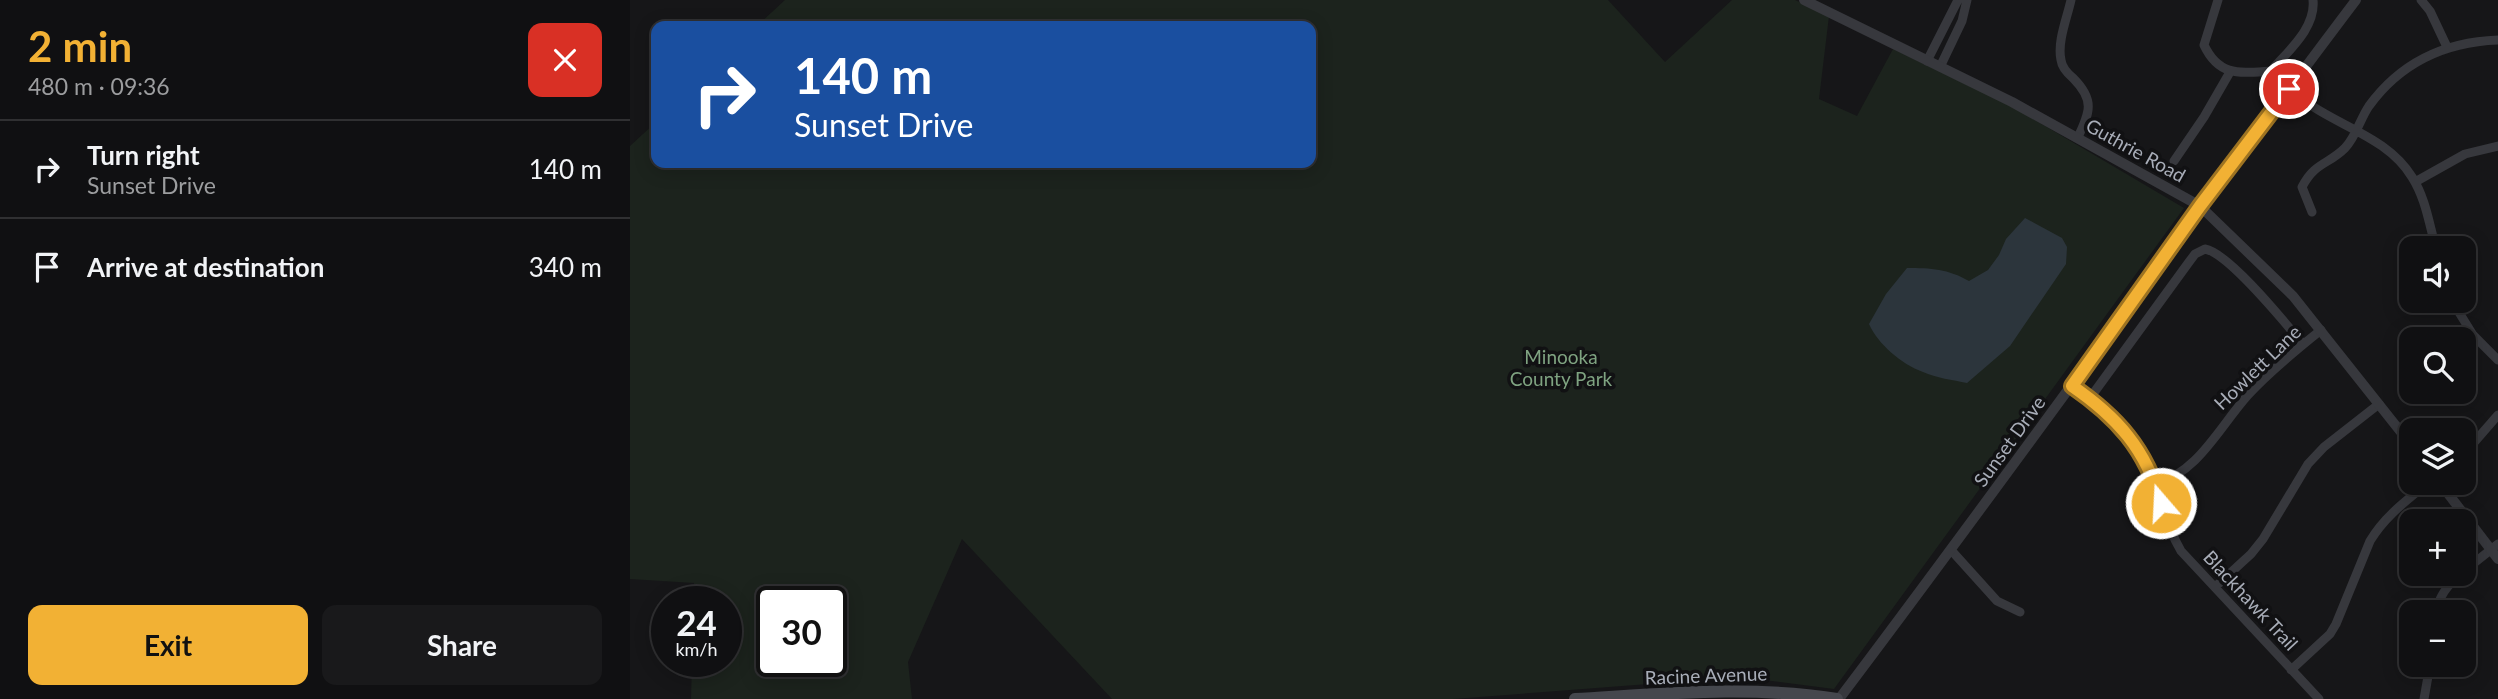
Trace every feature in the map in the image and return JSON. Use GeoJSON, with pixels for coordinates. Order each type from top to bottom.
{"type":"FeatureCollection","features":[{"type":"Feature","properties":{"kind":"main road","name":"Racine Avenue"},"geometry":{"type":"LineString","coordinates":[[1575,699],[1745,691],[1796,692],[1838,699]]}},
{"type":"Feature","properties":{"kind":"street","name":"Guthrie Road"},"geometry":{"type":"LineString","coordinates":[[1804,0],[2078,137],[2200,206],[2266,267],[2321,330],[2399,429]]}},
{"type":"Feature","properties":{"kind":"street"},"geometry":{"type":"LineString","coordinates":[[1927,61],[1958,0]]}},
{"type":"Feature","properties":{"kind":"street"},"geometry":{"type":"LineString","coordinates":[[1940,67],[1966,10],[1967,0]]}},
{"type":"Feature","properties":{"kind":"street"},"geometry":{"type":"LineString","coordinates":[[2071,0],[2060,51],[2063,66],[2089,100],[2086,120],[2078,137]]}},
{"type":"Feature","properties":{"kind":"street"},"geometry":{"type":"LineString","coordinates":[[2218,0],[2204,45],[2211,60],[2230,72],[2271,71],[2289,89],[2313,106],[2396,156],[2415,181],[2433,236]]}},
{"type":"Feature","properties":{"kind":"street"},"geometry":{"type":"LineString","coordinates":[[2271,71],[2312,19],[2313,0]]}},
{"type":"Feature","properties":{"kind":"street","name":"Sunset Drive"},"geometry":{"type":"LineString","coordinates":[[1838,699],[2072,386],[2200,206],[2356,0]]}},
{"type":"Feature","properties":{"kind":"street"},"geometry":{"type":"LineString","coordinates":[[2421,0],[2430,11],[2447,47]]}},
{"type":"Feature","properties":{"kind":"street"},"geometry":{"type":"LineString","coordinates":[[1944,27],[1956,34]]}},
{"type":"Feature","properties":{"kind":"street"},"geometry":{"type":"LineString","coordinates":[[2312,212],[2302,187],[2308,175],[2345,148],[2383,89],[2401,72],[2447,47],[2475,41],[2498,40]]}},
{"type":"Feature","properties":{"kind":"street"},"geometry":{"type":"LineString","coordinates":[[2174,161],[2230,72]]}},
{"type":"Feature","properties":{"kind":"street"},"geometry":{"type":"LineString","coordinates":[[2415,181],[2465,154],[2498,145]]}},
{"type":"Feature","properties":{"kind":"street"},"geometry":{"type":"LineString","coordinates":[[2090,398],[2195,254],[2205,250],[2217,253],[2240,275],[2303,344]]}},
{"type":"Feature","properties":{"kind":"street"},"geometry":{"type":"LineString","coordinates":[[2459,313],[2473,335],[2498,360]]}},
{"type":"Feature","properties":{"kind":"street","name":"Howlett Lane"},"geometry":{"type":"LineString","coordinates":[[2155,484],[2175,476],[2195,461],[2247,396],[2321,330]]}},
{"type":"Feature","properties":{"kind":"street","name":"Blackhawk Trail"},"geometry":{"type":"LineString","coordinates":[[2072,386],[2111,415],[2131,439],[2155,484],[2176,542],[2319,699]]}},
{"type":"Feature","properties":{"kind":"street"},"geometry":{"type":"LineString","coordinates":[[2215,587],[2251,554],[2263,539],[2308,464],[2324,447],[2379,404]]}},
{"type":"Feature","properties":{"kind":"street"},"geometry":{"type":"LineString","coordinates":[[2476,440],[2498,415]]}},
{"type":"Feature","properties":{"kind":"street"},"geometry":{"type":"LineString","coordinates":[[2291,670],[2319,645],[2336,624],[2370,541],[2378,529],[2412,495]]}},
{"type":"Feature","properties":{"kind":"street"},"geometry":{"type":"LineString","coordinates":[[2450,495],[2496,551],[2476,564]]}},
{"type":"Feature","properties":{"kind":"street"},"geometry":{"type":"LineString","coordinates":[[1951,550],[1997,601],[2020,612]]}},
{"type":"Feature","properties":{"kind":"street"},"geometry":{"type":"LineString","coordinates":[[2424,699],[2428,677]]}},
{"type":"Feature","properties":{"kind":"green space","name":"Minooka County Park"},"geometry":{"type":"Polygon","coordinates":[[[785,0],[1608,0],[1665,62],[1732,0],[1795,0],[1829,16],[1819,99],[1857,116],[1893,49],[2013,107],[2184,208],[1834,689],[1740,677],[1453,699],[1112,699],[962,539],[908,662],[912,699],[691,699],[692,677],[742,677],[742,586],[694,586],[694,583],[630,579],[630,146],[651,127],[651,168],[1316,168],[1316,21],[762,21],[785,0]]]}},
{"type":"Feature","properties":{"kind":"shaded area"},"geometry":{"type":"Polygon","coordinates":[[[2025,218],[2062,238],[2067,247],[2066,264],[2010,346],[1967,383],[1933,376],[1915,368],[1891,352],[1878,339],[1869,324],[1886,294],[1907,268],[1939,270],[1969,281],[1988,270],[2006,239],[2025,218]]]}},
{"type":"Feature","properties":{"kind":"route"},"geometry":{"type":"LineString","coordinates":[[2161,503],[2153,477],[2122,426],[2072,386],[2200,206],[2289,89]]}}]}
